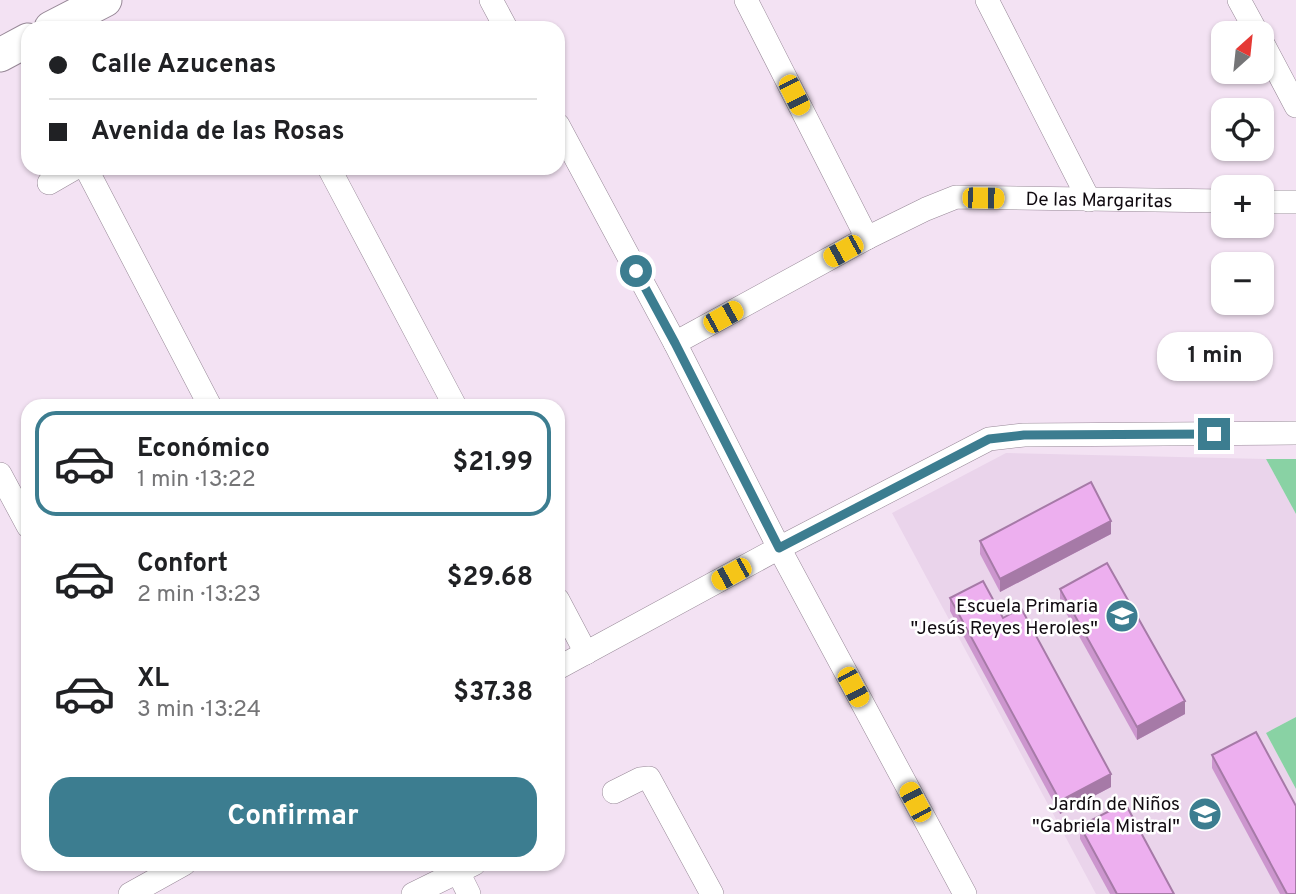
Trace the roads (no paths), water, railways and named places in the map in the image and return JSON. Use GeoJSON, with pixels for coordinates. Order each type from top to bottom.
{"type":"FeatureCollection","features":[{"type":"Feature","properties":{"kind":"main road"},"geometry":{"type":"LineString","coordinates":[[64,21],[105,0]]}},
{"type":"Feature","properties":{"kind":"main road"},"geometry":{"type":"LineString","coordinates":[[0,55],[21,44]]}},
{"type":"Feature","properties":{"kind":"street"},"geometry":{"type":"LineString","coordinates":[[491,0],[502,21]]}},
{"type":"Feature","properties":{"kind":"street"},"geometry":{"type":"LineString","coordinates":[[746,0],[867,238]]}},
{"type":"Feature","properties":{"kind":"street"},"geometry":{"type":"LineString","coordinates":[[987,0],[1089,200]]}},
{"type":"Feature","properties":{"kind":"street"},"geometry":{"type":"LineString","coordinates":[[1239,0],[1250,21]]}},
{"type":"Feature","properties":{"kind":"street"},"geometry":{"type":"LineString","coordinates":[[1274,65],[1296,106]]}},
{"type":"Feature","properties":{"kind":"street"},"geometry":{"type":"LineString","coordinates":[[565,138],[675,343],[779,548],[965,894]]}},
{"type":"Feature","properties":{"kind":"street"},"geometry":{"type":"LineString","coordinates":[[49,183],[63,175]]}},
{"type":"Feature","properties":{"kind":"street"},"geometry":{"type":"LineString","coordinates":[[90,175],[206,399]]}},
{"type":"Feature","properties":{"kind":"street"},"geometry":{"type":"LineString","coordinates":[[333,175],[451,399]]}},
{"type":"Feature","properties":{"kind":"street","name":"De las Margaritas"},"geometry":{"type":"LineString","coordinates":[[675,343],[867,238],[956,197],[1211,201]]}},
{"type":"Feature","properties":{"kind":"street"},"geometry":{"type":"LineString","coordinates":[[1274,202],[1296,202]]}},
{"type":"Feature","properties":{"kind":"street"},"geometry":{"type":"LineString","coordinates":[[565,664],[779,548],[989,439],[1024,435],[1296,433]]}},
{"type":"Feature","properties":{"kind":"street"},"geometry":{"type":"LineString","coordinates":[[0,474],[21,513]]}},
{"type":"Feature","properties":{"kind":"street"},"geometry":{"type":"LineString","coordinates":[[565,613],[586,653]]}},
{"type":"Feature","properties":{"kind":"street"},"geometry":{"type":"LineString","coordinates":[[614,792],[640,779],[649,778],[712,894]]}},
{"type":"Feature","properties":{"kind":"street"},"geometry":{"type":"LineString","coordinates":[[130,894],[171,871]]}},
{"type":"Feature","properties":{"kind":"street"},"geometry":{"type":"LineString","coordinates":[[413,894],[460,871]]}},
{"type":"Feature","properties":{"kind":"street"},"geometry":{"type":"LineString","coordinates":[[466,871],[470,894]]}},
{"type":"Feature","properties":{"kind":"place","name":"Escuela Primaria \"Jesús Reyes Heroles\""},"geometry":{"type":"Point","coordinates":[1122,616]}},
{"type":"Feature","properties":{"kind":"place","name":"Jardín de Niños \"Gabriela Mistral\""},"geometry":{"type":"Point","coordinates":[1205,814]}}]}
